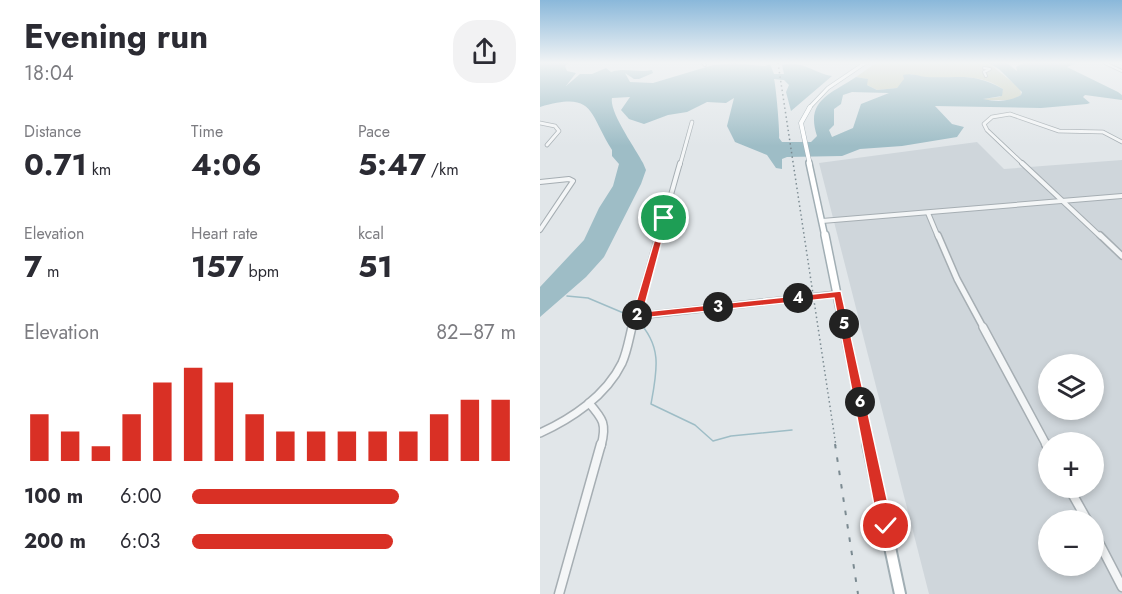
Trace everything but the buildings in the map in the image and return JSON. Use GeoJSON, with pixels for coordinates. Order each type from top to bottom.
{"type":"FeatureCollection","features":[{"type":"Feature","properties":{"kind":"main road"},"geometry":{"type":"LineString","coordinates":[[826,91],[807,107],[801,123],[900,594]]}},
{"type":"Feature","properties":{"kind":"street"},"geometry":{"type":"LineString","coordinates":[[1122,142],[1102,130],[1064,132],[1019,116],[999,115],[986,121],[987,130],[1122,256]]}},
{"type":"Feature","properties":{"kind":"street"},"geometry":{"type":"LineString","coordinates":[[540,433],[560,423],[589,403],[612,379],[622,363],[692,122]]}},
{"type":"Feature","properties":{"kind":"street"},"geometry":{"type":"LineString","coordinates":[[540,123],[555,126],[559,131],[547,145]]}},
{"type":"Feature","properties":{"kind":"street"},"geometry":{"type":"LineString","coordinates":[[540,182],[572,179],[573,183],[540,230]]}},
{"type":"Feature","properties":{"kind":"street"},"geometry":{"type":"LineString","coordinates":[[822,221],[1122,196]]}},
{"type":"Feature","properties":{"kind":"street"},"geometry":{"type":"LineString","coordinates":[[928,213],[957,279],[1039,432]]}},
{"type":"Feature","properties":{"kind":"street"},"geometry":{"type":"LineString","coordinates":[[637,316],[838,294]]}},
{"type":"Feature","properties":{"kind":"street"},"geometry":{"type":"LineString","coordinates":[[559,594],[604,434],[603,419],[589,403]]}},
{"type":"Feature","properties":{"kind":"street"},"geometry":{"type":"LineString","coordinates":[[1104,552],[1122,587]]}},
{"type":"Feature","properties":{"kind":"shaded area"},"geometry":{"type":"Polygon","coordinates":[[[977,142],[1004,169],[1122,160],[1122,594],[929,594],[819,163],[977,142]]]}},
{"type":"Feature","properties":{"kind":"green space"},"geometry":{"type":"Polygon","coordinates":[[[1002,91],[1020,91],[1021,95],[1012,100],[982,99],[1000,97],[1002,91]]]}},
{"type":"Feature","properties":{"kind":"water"},"geometry":{"type":"Polygon","coordinates":[[[540,91],[776,91],[779,138],[782,142],[811,142],[817,136],[814,124],[817,106],[835,91],[1003,91],[1002,96],[983,99],[993,101],[1012,99],[1021,95],[1021,91],[1115,91],[1122,95],[1122,100],[1085,95],[1083,97],[1090,103],[1041,108],[935,106],[952,124],[964,127],[957,137],[902,146],[860,149],[842,156],[787,157],[782,159],[782,169],[776,168],[767,155],[735,142],[727,126],[734,98],[726,103],[707,102],[687,112],[668,115],[644,124],[629,119],[621,110],[630,97],[612,98],[619,121],[646,170],[604,257],[586,277],[540,317],[540,287],[584,240],[599,208],[613,186],[619,164],[612,156],[612,150],[588,108],[571,102],[540,107],[540,91]],[[852,92],[843,95],[841,104],[834,109],[834,125],[829,130],[832,137],[853,128],[861,104],[889,93],[852,92]]]}},
{"type":"Feature","properties":{"kind":"water"},"geometry":{"type":"Polygon","coordinates":[[[787,91],[815,91],[791,111],[787,91]]]}},
{"type":"Feature","properties":{"kind":"waterway"},"geometry":{"type":"LineString","coordinates":[[567,296],[588,298],[633,317]]}},
{"type":"Feature","properties":{"kind":"waterway"},"geometry":{"type":"LineString","coordinates":[[637,320],[651,339],[656,359],[651,404],[695,425],[713,441],[731,436],[792,430]]}},
{"type":"Feature","properties":{"kind":"railway"},"geometry":{"type":"LineString","coordinates":[[782,91],[836,446]]}},
{"type":"Feature","properties":{"kind":"railway"},"geometry":{"type":"LineString","coordinates":[[835,444],[858,594]]}},
{"type":"Feature","properties":{"kind":"route"},"geometry":{"type":"LineString","coordinates":[[664,218],[637,316],[838,294],[886,526]]}}]}
